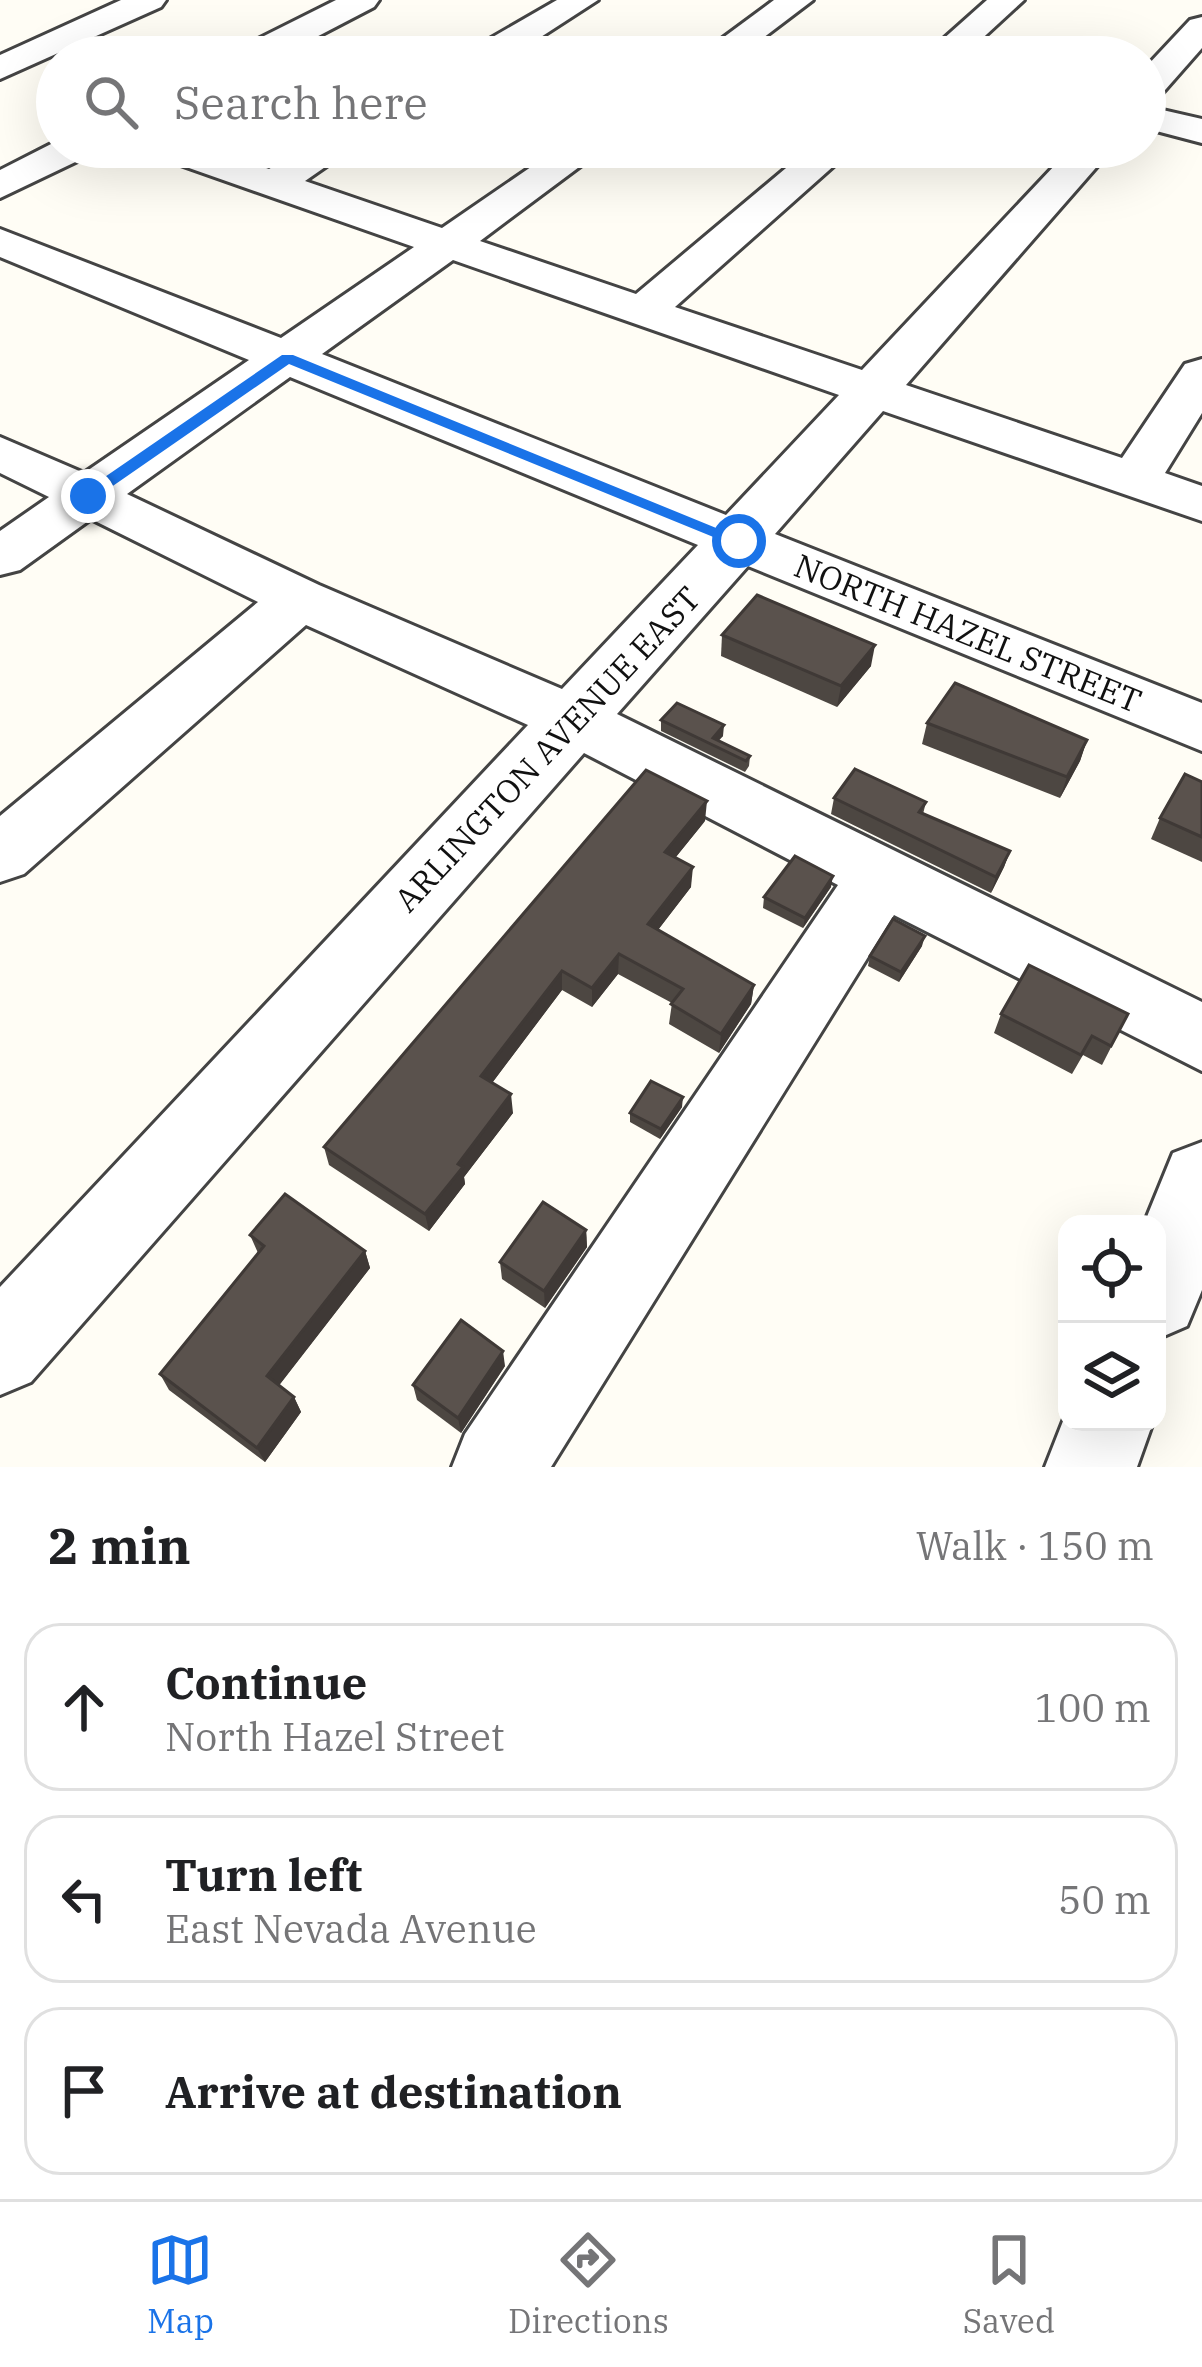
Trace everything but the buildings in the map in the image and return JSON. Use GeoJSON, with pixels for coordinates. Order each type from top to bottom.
{"type":"FeatureCollection","features":[{"type":"Feature","properties":{"kind":"street"},"geometry":{"type":"LineString","coordinates":[[70,36],[149,0]]}},
{"type":"Feature","properties":{"kind":"street"},"geometry":{"type":"LineString","coordinates":[[292,36],[362,0]]}},
{"type":"Feature","properties":{"kind":"street"},"geometry":{"type":"LineString","coordinates":[[520,36],[581,0]]}},
{"type":"Feature","properties":{"kind":"street"},"geometry":{"type":"LineString","coordinates":[[745,36],[796,0]]}},
{"type":"Feature","properties":{"kind":"street"},"geometry":{"type":"LineString","coordinates":[[965,36],[1007,0]]}},
{"type":"Feature","properties":{"kind":"street"},"geometry":{"type":"LineString","coordinates":[[1166,67],[1202,27]]}},
{"type":"Feature","properties":{"kind":"street"},"geometry":{"type":"LineString","coordinates":[[0,68],[36,52]]}},
{"type":"Feature","properties":{"kind":"street"},"geometry":{"type":"LineString","coordinates":[[1166,122],[1202,131]]}},
{"type":"Feature","properties":{"kind":"street"},"geometry":{"type":"LineString","coordinates":[[0,186],[36,168]]}},
{"type":"Feature","properties":{"kind":"street"},"geometry":{"type":"LineString","coordinates":[[229,168],[1202,504]]}},
{"type":"Feature","properties":{"kind":"street"},"geometry":{"type":"LineString","coordinates":[[274,183],[299,168]]}},
{"type":"Feature","properties":{"kind":"street"},"geometry":{"type":"LineString","coordinates":[[0,557],[556,168]]}},
{"type":"Feature","properties":{"kind":"street"},"geometry":{"type":"LineString","coordinates":[[642,311],[810,168]]}},
{"type":"Feature","properties":{"kind":"street","name":"ARLINGTON AVENUE EAST"},"geometry":{"type":"LineString","coordinates":[[0,1351],[1075,168]]}},
{"type":"Feature","properties":{"kind":"street","name":"NORTH HAZEL STREET"},"geometry":{"type":"LineString","coordinates":[[0,242],[1202,728]]}},
{"type":"Feature","properties":{"kind":"street"},"geometry":{"type":"LineString","coordinates":[[1134,480],[1202,374]]}},
{"type":"Feature","properties":{"kind":"street"},"geometry":{"type":"LineString","coordinates":[[0,453],[298,599],[572,719],[1202,1038]]}},
{"type":"Feature","properties":{"kind":"street"},"geometry":{"type":"LineString","coordinates":[[0,854],[298,599]]}},
{"type":"Feature","properties":{"kind":"street"},"geometry":{"type":"LineString","coordinates":[[498,1467],[881,877]]}},
{"type":"Feature","properties":{"kind":"street"},"geometry":{"type":"LineString","coordinates":[[1166,1273],[1202,1180]]}},
{"type":"Feature","properties":{"kind":"street"},"geometry":{"type":"LineString","coordinates":[[1091,1467],[1105,1431]]}},
{"type":"Feature","properties":{"kind":"route"},"geometry":{"type":"LineString","coordinates":[[88,496],[288,358],[739,541]]}}]}
